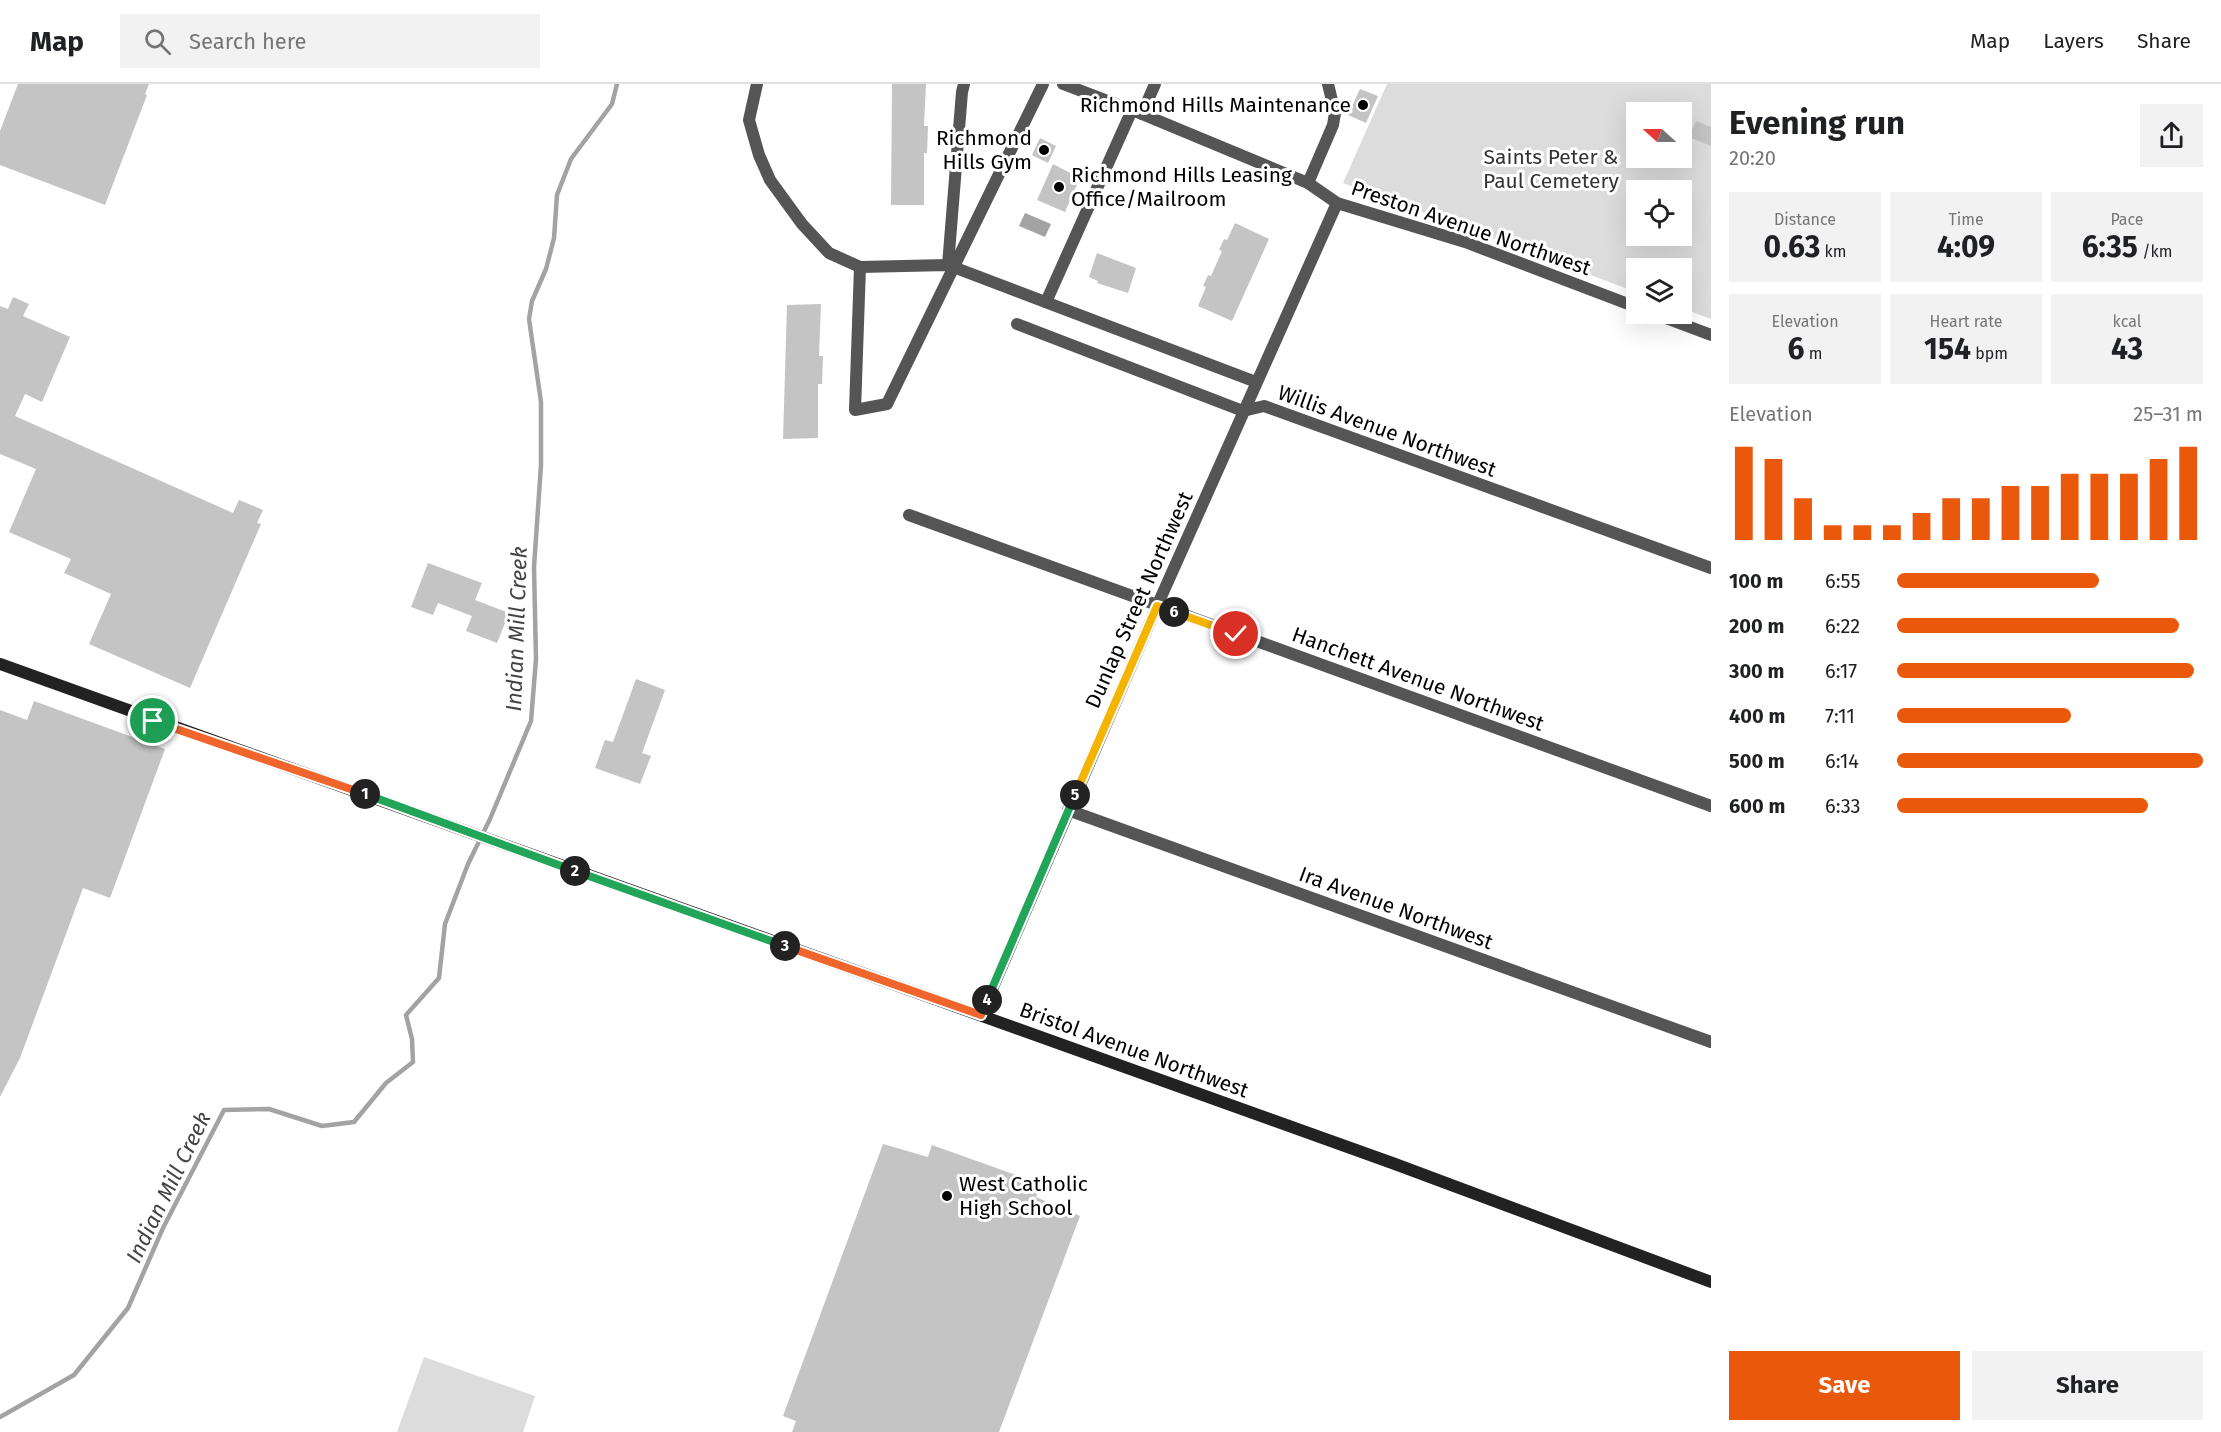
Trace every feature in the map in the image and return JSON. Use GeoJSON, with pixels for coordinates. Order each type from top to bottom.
{"type":"FeatureCollection","features":[{"type":"Feature","properties":{"kind":"street"},"geometry":{"type":"LineString","coordinates":[[757,84],[749,120],[759,155],[770,180],[802,224],[829,253],[860,267],[951,266],[1256,382]]}},
{"type":"Feature","properties":{"kind":"street"},"geometry":{"type":"LineString","coordinates":[[951,266],[964,84]]}},
{"type":"Feature","properties":{"kind":"street"},"geometry":{"type":"LineString","coordinates":[[860,267],[855,410],[887,404],[951,266],[1043,84]]}},
{"type":"Feature","properties":{"kind":"street","name":"Preston Avenue Northwest"},"geometry":{"type":"LineString","coordinates":[[1063,84],[1308,183],[1337,203],[1465,242],[1626,303]]}},
{"type":"Feature","properties":{"kind":"street"},"geometry":{"type":"LineString","coordinates":[[1046,302],[1137,112],[1155,84]]}},
{"type":"Feature","properties":{"kind":"street"},"geometry":{"type":"LineString","coordinates":[[1308,183],[1333,125],[1335,113],[1328,84]]}},
{"type":"Feature","properties":{"kind":"street","name":"Dunlap Street Northwest"},"geometry":{"type":"LineString","coordinates":[[981,1015],[1157,606],[1337,203]]}},
{"type":"Feature","properties":{"kind":"street","name":"Willis Avenue Northwest"},"geometry":{"type":"LineString","coordinates":[[1017,324],[1243,411],[1264,406],[1711,568]]}},
{"type":"Feature","properties":{"kind":"street"},"geometry":{"type":"LineString","coordinates":[[1682,324],[1711,335]]}},
{"type":"Feature","properties":{"kind":"street","name":"Hanchett Avenue Northwest"},"geometry":{"type":"LineString","coordinates":[[909,515],[1711,806]]}},
{"type":"Feature","properties":{"kind":"street","name":"Bristol Avenue Northwest"},"geometry":{"type":"LineString","coordinates":[[0,664],[142,717],[428,817],[1395,1164],[1711,1282]]}},
{"type":"Feature","properties":{"kind":"street","name":"Ira Avenue Northwest"},"geometry":{"type":"LineString","coordinates":[[1068,810],[1711,1042]]}},
{"type":"Feature","properties":{"kind":"green space","name":"Saints Peter & Paul Cemetery"},"geometry":{"type":"Polygon","coordinates":[[[1387,84],[1711,84],[1711,319],[1692,312],[1692,258],[1626,258],[1626,288],[1343,183],[1387,84]]]}},
{"type":"Feature","properties":{"kind":"green space"},"geometry":{"type":"Polygon","coordinates":[[[424,1357],[535,1396],[523,1432],[397,1432],[424,1357]]]}},
{"type":"Feature","properties":{"kind":"shaded area"},"geometry":{"type":"Polygon","coordinates":[[[1025,213],[1051,224],[1045,237],[1019,226],[1025,213]]]}},
{"type":"Feature","properties":{"kind":"building"},"geometry":{"type":"Polygon","coordinates":[[[18,84],[149,84],[145,94],[147,95],[105,205],[0,165],[0,131],[18,84]]]}},
{"type":"Feature","properties":{"kind":"building"},"geometry":{"type":"Polygon","coordinates":[[[892,84],[926,84],[924,126],[928,126],[927,153],[924,153],[924,205],[891,205],[892,84]]]}},
{"type":"Feature","properties":{"kind":"building","name":"Richmond Hills Maintenance"},"geometry":{"type":"Polygon","coordinates":[[[1360,89],[1378,96],[1366,123],[1348,115],[1360,89]]]}},
{"type":"Feature","properties":{"kind":"building"},"geometry":{"type":"Polygon","coordinates":[[[1696,121],[1711,127],[1711,146],[1692,138],[1692,130],[1696,121]]]}},
{"type":"Feature","properties":{"kind":"building","name":"Richmond Hills Gym"},"geometry":{"type":"Polygon","coordinates":[[[1040,138],[1056,146],[1048,163],[1032,155],[1040,138]]]}},
{"type":"Feature","properties":{"kind":"building","name":"Richmond Hills Leasing Office/Mailroom"},"geometry":{"type":"Polygon","coordinates":[[[1053,164],[1080,178],[1065,212],[1037,200],[1053,164]]]}},
{"type":"Feature","properties":{"kind":"building"},"geometry":{"type":"Polygon","coordinates":[[[1235,223],[1269,239],[1232,321],[1198,306],[1206,287],[1203,286],[1208,275],[1211,276],[1222,251],[1219,250],[1235,223]]]}},
{"type":"Feature","properties":{"kind":"building"},"geometry":{"type":"Polygon","coordinates":[[[1097,253],[1136,268],[1128,293],[1097,283],[1098,281],[1089,277],[1097,253]]]}},
{"type":"Feature","properties":{"kind":"building"},"geometry":{"type":"Polygon","coordinates":[[[13,297],[29,304],[23,316],[70,337],[42,402],[25,394],[15,416],[233,513],[239,500],[263,510],[257,523],[261,524],[190,688],[89,644],[111,594],[64,573],[71,559],[9,532],[36,469],[0,454],[0,306],[8,309],[13,297]]]}},
{"type":"Feature","properties":{"kind":"building"},"geometry":{"type":"Polygon","coordinates":[[[821,304],[819,356],[823,356],[822,384],[818,384],[818,438],[783,439],[787,305],[821,304]]]}},
{"type":"Feature","properties":{"kind":"building"},"geometry":{"type":"Polygon","coordinates":[[[428,563],[482,583],[475,600],[509,613],[497,643],[466,631],[472,616],[438,603],[433,615],[411,607],[428,563]]]}},
{"type":"Feature","properties":{"kind":"building"},"geometry":{"type":"Polygon","coordinates":[[[636,679],[665,690],[642,753],[651,756],[640,784],[595,768],[605,740],[613,742],[636,679]]]}},
{"type":"Feature","properties":{"kind":"building"},"geometry":{"type":"Polygon","coordinates":[[[34,701],[165,749],[110,898],[83,888],[20,1058],[0,1097],[0,710],[27,720],[34,701]]]}},
{"type":"Feature","properties":{"kind":"building","name":"West Catholic High School"},"geometry":{"type":"Polygon","coordinates":[[[883,1144],[928,1157],[932,1145],[1041,1184],[1036,1197],[1080,1216],[999,1432],[792,1432],[796,1421],[783,1416],[883,1144]]]}},
{"type":"Feature","properties":{"kind":"waterway","name":"Indian Mill Creek"},"geometry":{"type":"LineString","coordinates":[[0,1417],[74,1375],[128,1308],[163,1228],[224,1110],[269,1109],[322,1126],[354,1122],[386,1083],[413,1062],[412,1039],[406,1015],[439,978],[445,924],[468,864],[490,819],[531,721],[536,659],[534,567],[541,465],[541,402],[529,319],[532,301],[546,269],[554,238],[557,195],[571,159],[612,104],[617,84]]}},
{"type":"Feature","properties":{"kind":"place","name":"Richmond Hills Maintenance"},"geometry":{"type":"Point","coordinates":[1363,105]}},
{"type":"Feature","properties":{"kind":"place","name":"Richmond Hills Gym"},"geometry":{"type":"Point","coordinates":[1044,150]}},
{"type":"Feature","properties":{"kind":"place","name":"Richmond Hills Leasing Office/Mailroom"},"geometry":{"type":"Point","coordinates":[1059,187]}},
{"type":"Feature","properties":{"kind":"place","name":"West Catholic High School"},"geometry":{"type":"Point","coordinates":[947,1196]}},
{"type":"Feature","properties":{"kind":"route"},"geometry":{"type":"LineString","coordinates":[[153,721],[981,1015],[1157,606],[1236,634]]}}]}
